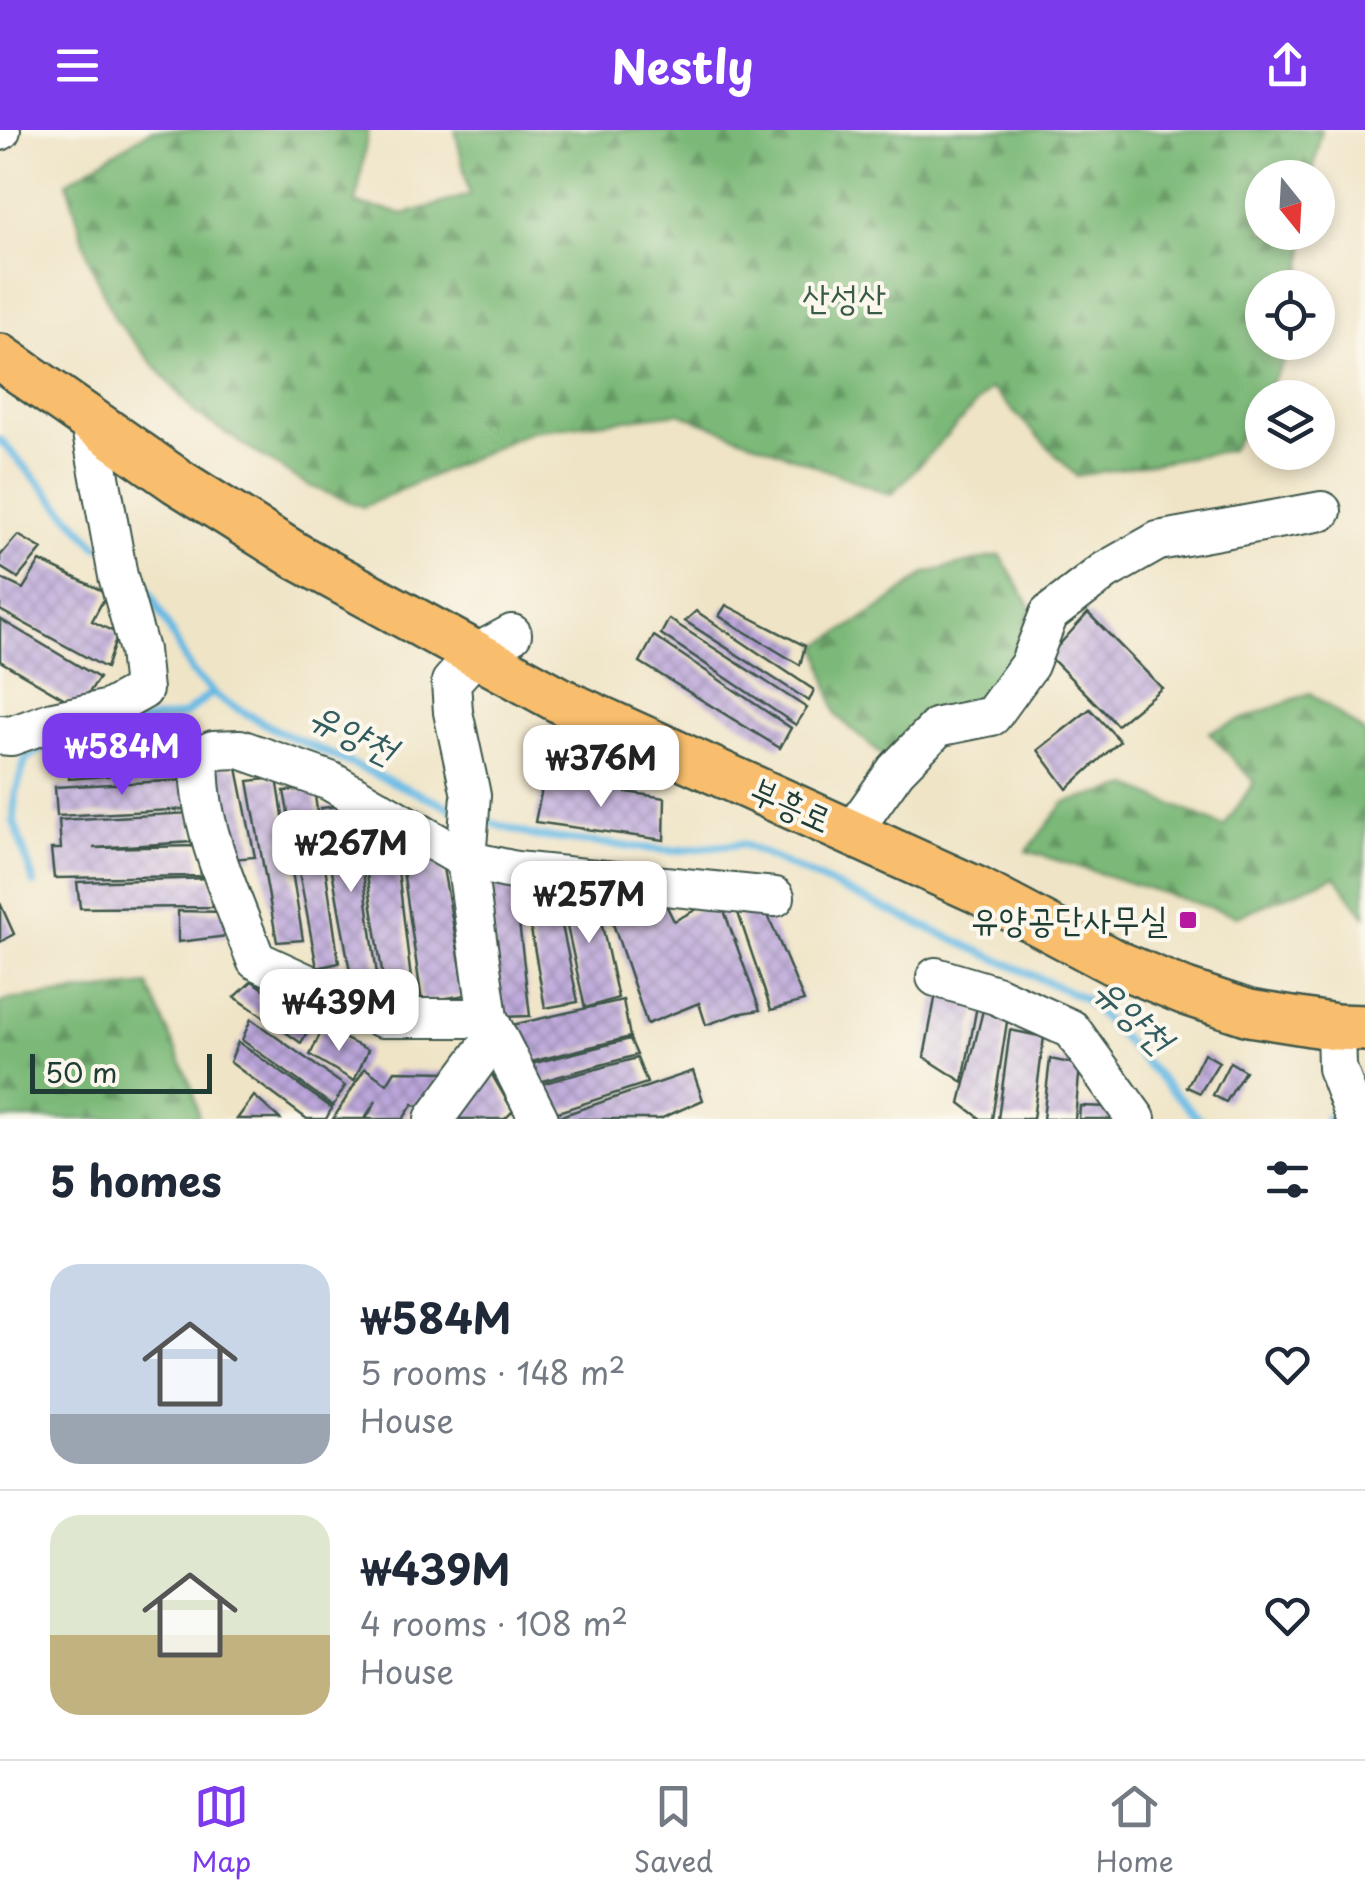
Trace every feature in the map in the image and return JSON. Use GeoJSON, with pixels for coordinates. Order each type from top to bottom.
{"type":"FeatureCollection","features":[{"type":"Feature","properties":{"kind":"main road","name":"부흥로"},"geometry":{"type":"LineString","coordinates":[[1,353],[176,482],[397,613],[494,644],[567,704],[977,890],[1113,962],[1248,1012],[1350,1027]]}},
{"type":"Feature","properties":{"kind":"street"},"geometry":{"type":"LineString","coordinates":[[4,744],[54,721],[109,709],[143,690],[139,650],[118,576],[90,422]]}},
{"type":"Feature","properties":{"kind":"street"},"geometry":{"type":"LineString","coordinates":[[852,832],[896,770],[938,726],[992,716],[1029,665],[1049,614],[1105,571],[1158,542],[1322,511]]}},
{"type":"Feature","properties":{"kind":"street"},"geometry":{"type":"LineString","coordinates":[[494,644],[451,682],[453,712],[471,795],[466,860],[492,1026],[539,1119]]}},
{"type":"Feature","properties":{"kind":"street"},"geometry":{"type":"LineString","coordinates":[[492,1026],[382,1018],[256,960],[212,841],[198,775],[200,756],[213,750],[240,749],[330,781],[466,860],[516,870],[775,897]]}},
{"type":"Feature","properties":{"kind":"street"},"geometry":{"type":"LineString","coordinates":[[936,977],[996,995],[1072,1028],[1136,1119]]}},
{"type":"Feature","properties":{"kind":"street"},"geometry":{"type":"LineString","coordinates":[[434,1119],[492,1026]]}},
{"type":"Feature","properties":{"kind":"street"},"geometry":{"type":"LineString","coordinates":[[1350,1027],[1337,1068],[1356,1119]]}},
{"type":"Feature","properties":{"kind":"green space","name":"산성산"},"geometry":{"type":"Polygon","coordinates":[[[151,130],[368,130],[356,204],[405,214],[470,195],[455,130],[1321,130],[1315,160],[1245,160],[1245,250],[1304,250],[1303,270],[1245,270],[1245,360],[1285,360],[1273,380],[1245,380],[1245,427],[1231,450],[1076,476],[991,388],[891,495],[679,413],[531,431],[363,507],[307,485],[196,414],[115,319],[89,259],[67,182],[151,130]]]}},
{"type":"Feature","properties":{"kind":"green space"},"geometry":{"type":"Polygon","coordinates":[[[1000,555],[1035,614],[1015,660],[981,708],[925,712],[885,758],[836,715],[818,646],[882,607],[926,573],[1000,555]]]}},
{"type":"Feature","properties":{"kind":"green space"},"geometry":{"type":"Polygon","coordinates":[[[1310,693],[1365,733],[1365,916],[1335,876],[1237,916],[1027,851],[1064,803],[1130,786],[1224,827],[1254,782],[1209,732],[1310,693]]]}},
{"type":"Feature","properties":{"kind":"green space"},"geometry":{"type":"Polygon","coordinates":[[[148,985],[193,1090],[199,1119],[0,1119],[0,1004],[7,1000],[148,985]]]}},
{"type":"Feature","properties":{"kind":"building"},"geometry":{"type":"Polygon","coordinates":[[[18,535],[42,549],[18,578],[0,567],[0,556],[18,535]]]}},
{"type":"Feature","properties":{"kind":"building"},"geometry":{"type":"Polygon","coordinates":[[[40,561],[107,593],[92,621],[118,634],[106,668],[0,610],[0,578],[23,589],[40,561]]]}},
{"type":"Feature","properties":{"kind":"building"},"geometry":{"type":"Polygon","coordinates":[[[726,605],[805,646],[800,665],[719,616],[726,605]]]}},
{"type":"Feature","properties":{"kind":"building"},"geometry":{"type":"Polygon","coordinates":[[[696,611],[814,690],[809,701],[685,621],[696,611]]]}},
{"type":"Feature","properties":{"kind":"building"},"geometry":{"type":"Polygon","coordinates":[[[1088,613],[1162,688],[1117,725],[1049,656],[1088,613]]]}},
{"type":"Feature","properties":{"kind":"building"},"geometry":{"type":"Polygon","coordinates":[[[0,619],[99,678],[79,707],[0,661],[0,619]]]}},
{"type":"Feature","properties":{"kind":"building"},"geometry":{"type":"Polygon","coordinates":[[[669,619],[807,708],[796,725],[661,634],[669,619]]]}},
{"type":"Feature","properties":{"kind":"building"},"geometry":{"type":"Polygon","coordinates":[[[654,636],[791,728],[780,748],[640,662],[654,636]]]}},
{"type":"Feature","properties":{"kind":"building"},"geometry":{"type":"Polygon","coordinates":[[[1090,709],[1120,741],[1067,789],[1038,750],[1090,709]]]}},
{"type":"Feature","properties":{"kind":"building"},"geometry":{"type":"Polygon","coordinates":[[[178,735],[181,770],[69,779],[69,742],[178,735]]]}},
{"type":"Feature","properties":{"kind":"building"},"geometry":{"type":"Polygon","coordinates":[[[211,764],[237,768],[255,857],[232,859],[211,764]]]}},
{"type":"Feature","properties":{"kind":"building"},"geometry":{"type":"Polygon","coordinates":[[[277,778],[303,940],[277,942],[248,781],[277,778]]]}},
{"type":"Feature","properties":{"kind":"building"},"geometry":{"type":"Polygon","coordinates":[[[544,779],[665,798],[664,840],[535,822],[544,779]]]}},
{"type":"Feature","properties":{"kind":"building"},"geometry":{"type":"Polygon","coordinates":[[[187,780],[189,809],[57,816],[55,787],[187,780]]]}},
{"type":"Feature","properties":{"kind":"building"},"geometry":{"type":"Polygon","coordinates":[[[314,789],[339,963],[317,968],[284,791],[314,789]]]}},
{"type":"Feature","properties":{"kind":"building"},"geometry":{"type":"Polygon","coordinates":[[[354,804],[379,990],[354,994],[321,808],[354,804]]]}},
{"type":"Feature","properties":{"kind":"building"},"geometry":{"type":"Polygon","coordinates":[[[191,813],[193,842],[93,848],[198,846],[201,876],[54,878],[51,849],[61,849],[59,820],[191,813]]]}},
{"type":"Feature","properties":{"kind":"building"},"geometry":{"type":"Polygon","coordinates":[[[393,828],[413,996],[386,998],[360,829],[393,828]]]}},
{"type":"Feature","properties":{"kind":"building"},"geometry":{"type":"Polygon","coordinates":[[[400,850],[441,857],[466,995],[422,1002],[400,850]]]}},
{"type":"Feature","properties":{"kind":"building"},"geometry":{"type":"Polygon","coordinates":[[[489,877],[514,880],[530,1016],[499,1017],[489,877]]]}},
{"type":"Feature","properties":{"kind":"building"},"geometry":{"type":"Polygon","coordinates":[[[212,878],[213,907],[80,908],[77,882],[212,878]]]}},
{"type":"Feature","properties":{"kind":"building"},"geometry":{"type":"Polygon","coordinates":[[[523,885],[554,887],[578,1002],[545,1008],[523,885]]]}},
{"type":"Feature","properties":{"kind":"building"},"geometry":{"type":"Polygon","coordinates":[[[594,889],[618,998],[585,1008],[559,890],[594,889]]]}},
{"type":"Feature","properties":{"kind":"building"},"geometry":{"type":"Polygon","coordinates":[[[0,903],[14,934],[0,942],[0,903]]]}},
{"type":"Feature","properties":{"kind":"building"},"geometry":{"type":"Polygon","coordinates":[[[606,903],[665,903],[674,921],[703,906],[723,908],[760,1010],[706,1025],[699,1003],[647,1024],[606,903]]]}},
{"type":"Feature","properties":{"kind":"building"},"geometry":{"type":"Polygon","coordinates":[[[765,908],[804,1001],[771,1010],[737,910],[765,908]]]}},
{"type":"Feature","properties":{"kind":"building"},"geometry":{"type":"Polygon","coordinates":[[[178,911],[226,912],[228,936],[178,942],[178,911]]]}},
{"type":"Feature","properties":{"kind":"building"},"geometry":{"type":"Polygon","coordinates":[[[252,981],[313,1021],[301,1043],[235,997],[252,981]]]}},
{"type":"Feature","properties":{"kind":"building"},"geometry":{"type":"Polygon","coordinates":[[[937,988],[978,1000],[963,1082],[924,1057],[937,988]]]}},
{"type":"Feature","properties":{"kind":"building"},"geometry":{"type":"Polygon","coordinates":[[[623,1000],[630,1037],[519,1065],[512,1025],[623,1000]]]}},
{"type":"Feature","properties":{"kind":"building"},"geometry":{"type":"Polygon","coordinates":[[[985,1002],[1009,1009],[992,1119],[981,1119],[960,1103],[985,1002]]]}},
{"type":"Feature","properties":{"kind":"building"},"geometry":{"type":"Polygon","coordinates":[[[251,1019],[345,1086],[333,1106],[242,1040],[251,1019]]]}},
{"type":"Feature","properties":{"kind":"building"},"geometry":{"type":"Polygon","coordinates":[[[323,1028],[368,1050],[354,1081],[310,1055],[323,1028]]]}},
{"type":"Feature","properties":{"kind":"building"},"geometry":{"type":"Polygon","coordinates":[[[1010,1030],[1044,1037],[1033,1119],[998,1119],[1010,1030]]]}},
{"type":"Feature","properties":{"kind":"building"},"geometry":{"type":"Polygon","coordinates":[[[630,1039],[637,1055],[535,1083],[527,1065],[630,1039]]]}},
{"type":"Feature","properties":{"kind":"building"},"geometry":{"type":"Polygon","coordinates":[[[238,1042],[332,1108],[326,1119],[307,1119],[230,1062],[238,1042]]]}},
{"type":"Feature","properties":{"kind":"building"},"geometry":{"type":"Polygon","coordinates":[[[1204,1053],[1219,1062],[1200,1093],[1187,1087],[1204,1053]]]}},
{"type":"Feature","properties":{"kind":"building"},"geometry":{"type":"Polygon","coordinates":[[[637,1058],[647,1083],[549,1115],[537,1085],[637,1058]]]}},
{"type":"Feature","properties":{"kind":"building"},"geometry":{"type":"Polygon","coordinates":[[[1050,1059],[1080,1065],[1075,1119],[1043,1119],[1050,1059]]]}},
{"type":"Feature","properties":{"kind":"building"},"geometry":{"type":"Polygon","coordinates":[[[1230,1062],[1245,1071],[1226,1102],[1213,1095],[1230,1062]]]}},
{"type":"Feature","properties":{"kind":"building"},"geometry":{"type":"Polygon","coordinates":[[[487,1066],[513,1111],[505,1119],[461,1119],[451,1111],[487,1066]]]}},
{"type":"Feature","properties":{"kind":"building"},"geometry":{"type":"Polygon","coordinates":[[[365,1068],[387,1084],[395,1071],[447,1072],[403,1119],[366,1119],[376,1101],[364,1119],[333,1119],[365,1068]]]}},
{"type":"Feature","properties":{"kind":"building"},"geometry":{"type":"Polygon","coordinates":[[[693,1071],[703,1100],[660,1119],[552,1119],[693,1071]]]}},
{"type":"Feature","properties":{"kind":"building"},"geometry":{"type":"Polygon","coordinates":[[[254,1096],[280,1119],[237,1119],[254,1096]]]}},
{"type":"Feature","properties":{"kind":"building"},"geometry":{"type":"Polygon","coordinates":[[[1080,1106],[1111,1107],[1116,1119],[1079,1119],[1080,1106]]]}},
{"type":"Feature","properties":{"kind":"waterway","name":"유양천"},"geometry":{"type":"LineString","coordinates":[[0,440],[98,547]]}},
{"type":"Feature","properties":{"kind":"waterway","name":"유양천"},"geometry":{"type":"LineString","coordinates":[[127,565],[139,572],[192,672],[220,699],[278,731],[460,812]]}},
{"type":"Feature","properties":{"kind":"waterway"},"geometry":{"type":"LineString","coordinates":[[114,726],[184,715],[213,692]]}},
{"type":"Feature","properties":{"kind":"waterway"},"geometry":{"type":"LineString","coordinates":[[34,883],[14,822],[15,795],[26,758],[66,736]]}},
{"type":"Feature","properties":{"kind":"waterway","name":"유양천"},"geometry":{"type":"LineString","coordinates":[[482,820],[534,836],[672,851],[742,844],[1085,999],[1199,1119]]}},
{"type":"Feature","properties":{"kind":"waterway","name":"유양천"},"geometry":{"type":"LineString","coordinates":[[1326,1119],[1342,1115]]}},
{"type":"Feature","properties":{"kind":"place","name":"유양공단사무실"},"geometry":{"type":"Point","coordinates":[1188,920]}}]}
